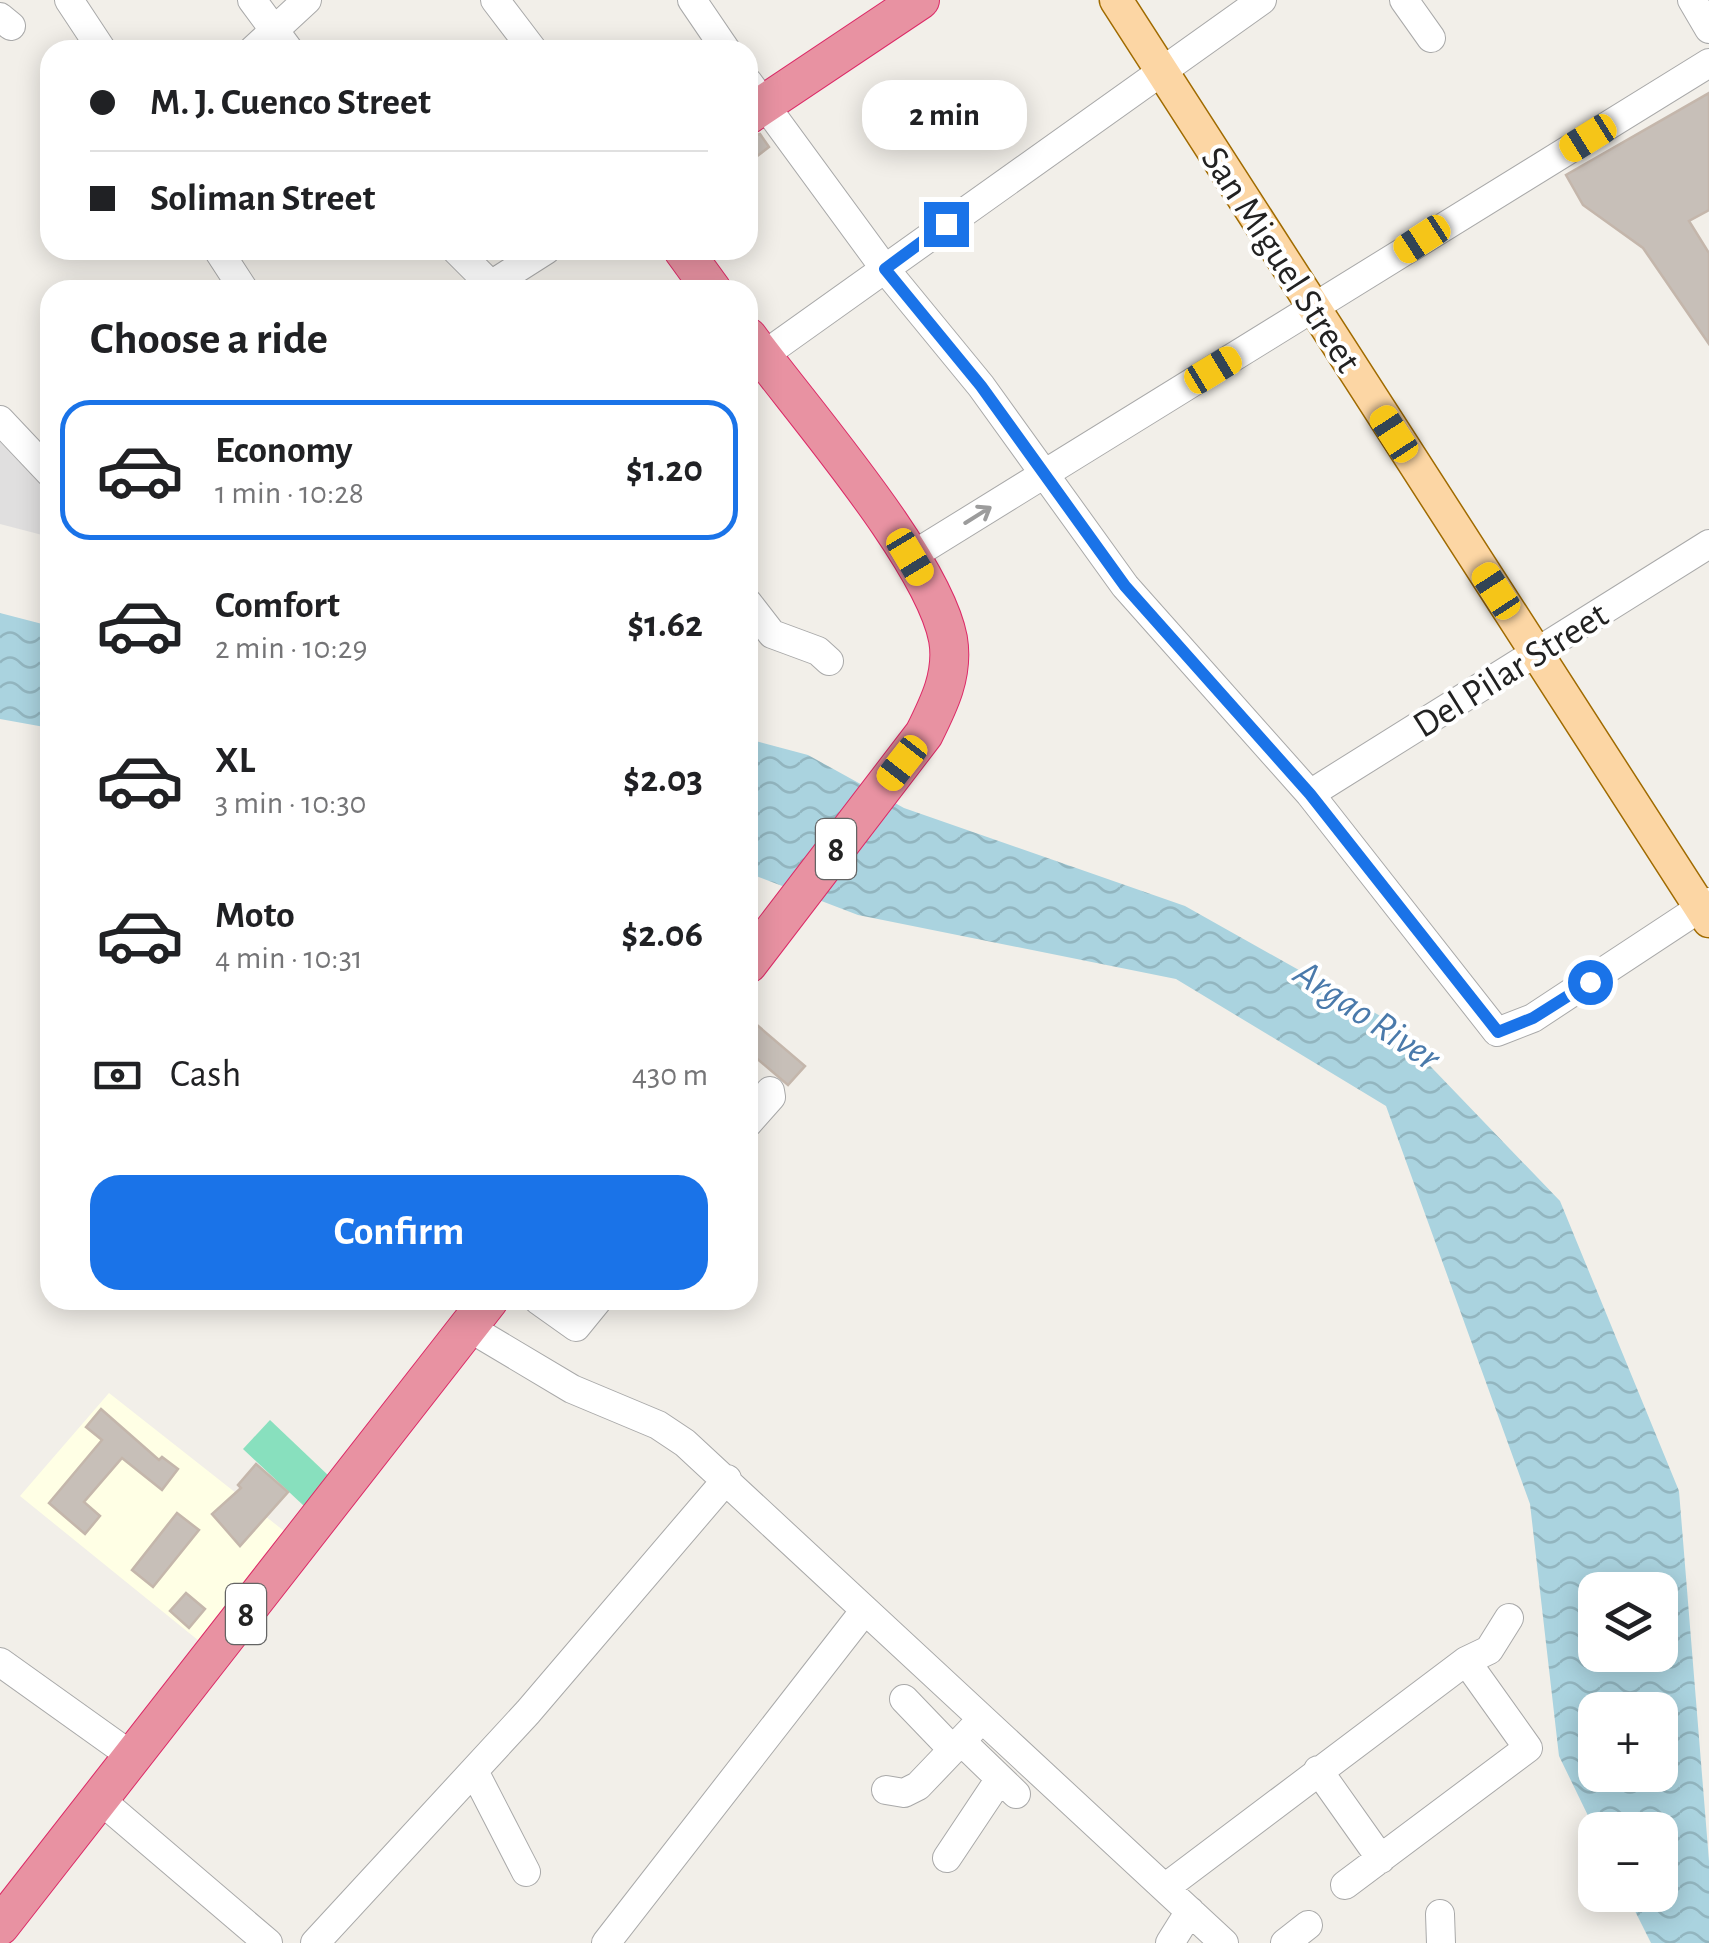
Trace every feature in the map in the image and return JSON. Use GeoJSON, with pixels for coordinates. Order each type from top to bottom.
{"type":"FeatureCollection","features":[{"type":"Feature","properties":{"kind":"highway"},"geometry":{"type":"LineString","coordinates":[[758,97],[920,0]]}},
{"type":"Feature","properties":{"kind":"highway","name":"8"},"geometry":{"type":"LineString","coordinates":[[758,362],[910,557],[940,610],[948,642],[948,671],[940,702],[924,734],[758,951]]}},
{"type":"Feature","properties":{"kind":"highway","name":"8"},"geometry":{"type":"LineString","coordinates":[[0,1926],[97,1796],[133,1758],[478,1313]]}},
{"type":"Feature","properties":{"kind":"main road","name":"San Miguel Street"},"geometry":{"type":"LineString","coordinates":[[1116,0],[1536,654],[1706,910]]}},
{"type":"Feature","properties":{"kind":"street"},"geometry":{"type":"LineString","coordinates":[[69,0],[95,40]]}},
{"type":"Feature","properties":{"kind":"street"},"geometry":{"type":"LineString","coordinates":[[252,0],[270,40]]}},
{"type":"Feature","properties":{"kind":"street"},"geometry":{"type":"LineString","coordinates":[[275,40],[307,0]]}},
{"type":"Feature","properties":{"kind":"street"},"geometry":{"type":"LineString","coordinates":[[495,0],[525,40]]}},
{"type":"Feature","properties":{"kind":"street"},"geometry":{"type":"LineString","coordinates":[[692,0],[719,40]]}},
{"type":"Feature","properties":{"kind":"street"},"geometry":{"type":"LineString","coordinates":[[758,350],[885,269],[1262,0]]}},
{"type":"Feature","properties":{"kind":"street"},"geometry":{"type":"LineString","coordinates":[[1404,0],[1431,38]]}},
{"type":"Feature","properties":{"kind":"street"},"geometry":{"type":"LineString","coordinates":[[1692,0],[1709,29]]}},
{"type":"Feature","properties":{"kind":"street"},"geometry":{"type":"LineString","coordinates":[[910,557],[1709,63]]}},
{"type":"Feature","properties":{"kind":"street"},"geometry":{"type":"LineString","coordinates":[[758,106],[1046,474],[1125,586],[1310,794],[1498,1032],[1533,1018],[1706,910]]}},
{"type":"Feature","properties":{"kind":"street"},"geometry":{"type":"LineString","coordinates":[[465,260],[483,280]]}},
{"type":"Feature","properties":{"kind":"street"},"geometry":{"type":"LineString","coordinates":[[502,280],[531,260]]}},
{"type":"Feature","properties":{"kind":"street"},"geometry":{"type":"LineString","coordinates":[[0,420],[40,462]]}},
{"type":"Feature","properties":{"kind":"street","name":"Del Pilar Street"},"geometry":{"type":"LineString","coordinates":[[1310,794],[1709,544]]}},
{"type":"Feature","properties":{"kind":"street"},"geometry":{"type":"LineString","coordinates":[[758,616],[772,634],[818,651],[829,661]]}},
{"type":"Feature","properties":{"kind":"street"},"geometry":{"type":"LineString","coordinates":[[758,1111],[770,1097],[770,1090]]}},
{"type":"Feature","properties":{"kind":"street"},"geometry":{"type":"LineString","coordinates":[[552,1310],[576,1327],[590,1310]]}},
{"type":"Feature","properties":{"kind":"street"},"geometry":{"type":"LineString","coordinates":[[478,1313],[572,1388],[658,1425],[727,1479],[1224,1943]]}},
{"type":"Feature","properties":{"kind":"street"},"geometry":{"type":"LineString","coordinates":[[315,1943],[474,1770],[727,1479]]}},
{"type":"Feature","properties":{"kind":"street"},"geometry":{"type":"LineString","coordinates":[[606,1943],[866,1610]]}},
{"type":"Feature","properties":{"kind":"street"},"geometry":{"type":"LineString","coordinates":[[1166,1887],[1466,1661],[1489,1650],[1509,1618]]}},
{"type":"Feature","properties":{"kind":"street"},"geometry":{"type":"LineString","coordinates":[[1345,1884],[1528,1748],[1466,1661]]}},
{"type":"Feature","properties":{"kind":"street"},"geometry":{"type":"LineString","coordinates":[[0,1662],[133,1758]]}},
{"type":"Feature","properties":{"kind":"street"},"geometry":{"type":"LineString","coordinates":[[904,1700],[1008,1787],[947,1858]]}},
{"type":"Feature","properties":{"kind":"street"},"geometry":{"type":"LineString","coordinates":[[886,1790],[904,1792],[918,1786],[982,1718]]}},
{"type":"Feature","properties":{"kind":"street"},"geometry":{"type":"LineString","coordinates":[[474,1770],[526,1872]]}},
{"type":"Feature","properties":{"kind":"street"},"geometry":{"type":"LineString","coordinates":[[1318,1770],[1381,1858]]}},
{"type":"Feature","properties":{"kind":"street"},"geometry":{"type":"LineString","coordinates":[[97,1796],[268,1943]]}},
{"type":"Feature","properties":{"kind":"street"},"geometry":{"type":"LineString","coordinates":[[1170,1943],[1190,1910]]}},
{"type":"Feature","properties":{"kind":"street"},"geometry":{"type":"LineString","coordinates":[[1440,1914],[1440,1943]]}},
{"type":"Feature","properties":{"kind":"street"},"geometry":{"type":"LineString","coordinates":[[1285,1943],[1308,1925]]}},
{"type":"Feature","properties":{"kind":"shaded area"},"geometry":{"type":"Polygon","coordinates":[[[0,409],[40,449],[40,534],[0,524],[0,409]]]}},
{"type":"Feature","properties":{"kind":"shaded area"},"geometry":{"type":"Polygon","coordinates":[[[109,1393],[293,1538],[204,1645],[20,1496],[109,1393]]]}},
{"type":"Feature","properties":{"kind":"green space"},"geometry":{"type":"Polygon","coordinates":[[[270,1420],[330,1477],[304,1506],[243,1449],[270,1420]]]}},
{"type":"Feature","properties":{"kind":"water"},"geometry":{"type":"Polygon","coordinates":[[[0,613],[40,623],[40,726],[0,719],[0,613]]]}},
{"type":"Feature","properties":{"kind":"water","name":"Argao River"},"geometry":{"type":"Polygon","coordinates":[[[758,742],[808,755],[904,808],[1185,906],[1384,1018],[1560,1201],[1679,1491],[1709,1861],[1709,1943],[1651,1943],[1636,1912],[1678,1912],[1678,1812],[1586,1812],[1559,1756],[1530,1504],[1386,1106],[1176,979],[858,915],[758,877],[758,742]]]}},
{"type":"Feature","properties":{"kind":"building"},"geometry":{"type":"Polygon","coordinates":[[[1709,93],[1709,210],[1689,221],[1709,253],[1709,344],[1643,248],[1583,205],[1566,175],[1709,93]]]}},
{"type":"Feature","properties":{"kind":"building"},"geometry":{"type":"Polygon","coordinates":[[[758,134],[769,147],[758,155],[758,134]]]}},
{"type":"Feature","properties":{"kind":"building"},"geometry":{"type":"Polygon","coordinates":[[[758,1026],[805,1066],[788,1085],[758,1060],[758,1026]]]}},
{"type":"Feature","properties":{"kind":"building"},"geometry":{"type":"Polygon","coordinates":[[[101,1409],[159,1460],[162,1457],[178,1469],[162,1490],[122,1458],[84,1502],[100,1516],[85,1534],[49,1503],[102,1440],[86,1427],[101,1409]]]}},
{"type":"Feature","properties":{"kind":"building"},"geometry":{"type":"Polygon","coordinates":[[[256,1464],[288,1492],[240,1546],[212,1514],[241,1488],[238,1485],[256,1464]]]}},
{"type":"Feature","properties":{"kind":"building"},"geometry":{"type":"Polygon","coordinates":[[[177,1513],[199,1530],[153,1587],[132,1570],[177,1513]]]}},
{"type":"Feature","properties":{"kind":"building"},"geometry":{"type":"Polygon","coordinates":[[[186,1593],[205,1609],[189,1628],[170,1611],[186,1593]]]}},
{"type":"Feature","properties":{"kind":"route"},"geometry":{"type":"LineString","coordinates":[[946,224],[885,269],[981,386],[1125,586],[1310,794],[1498,1032],[1533,1018],[1590,982]]}}]}
